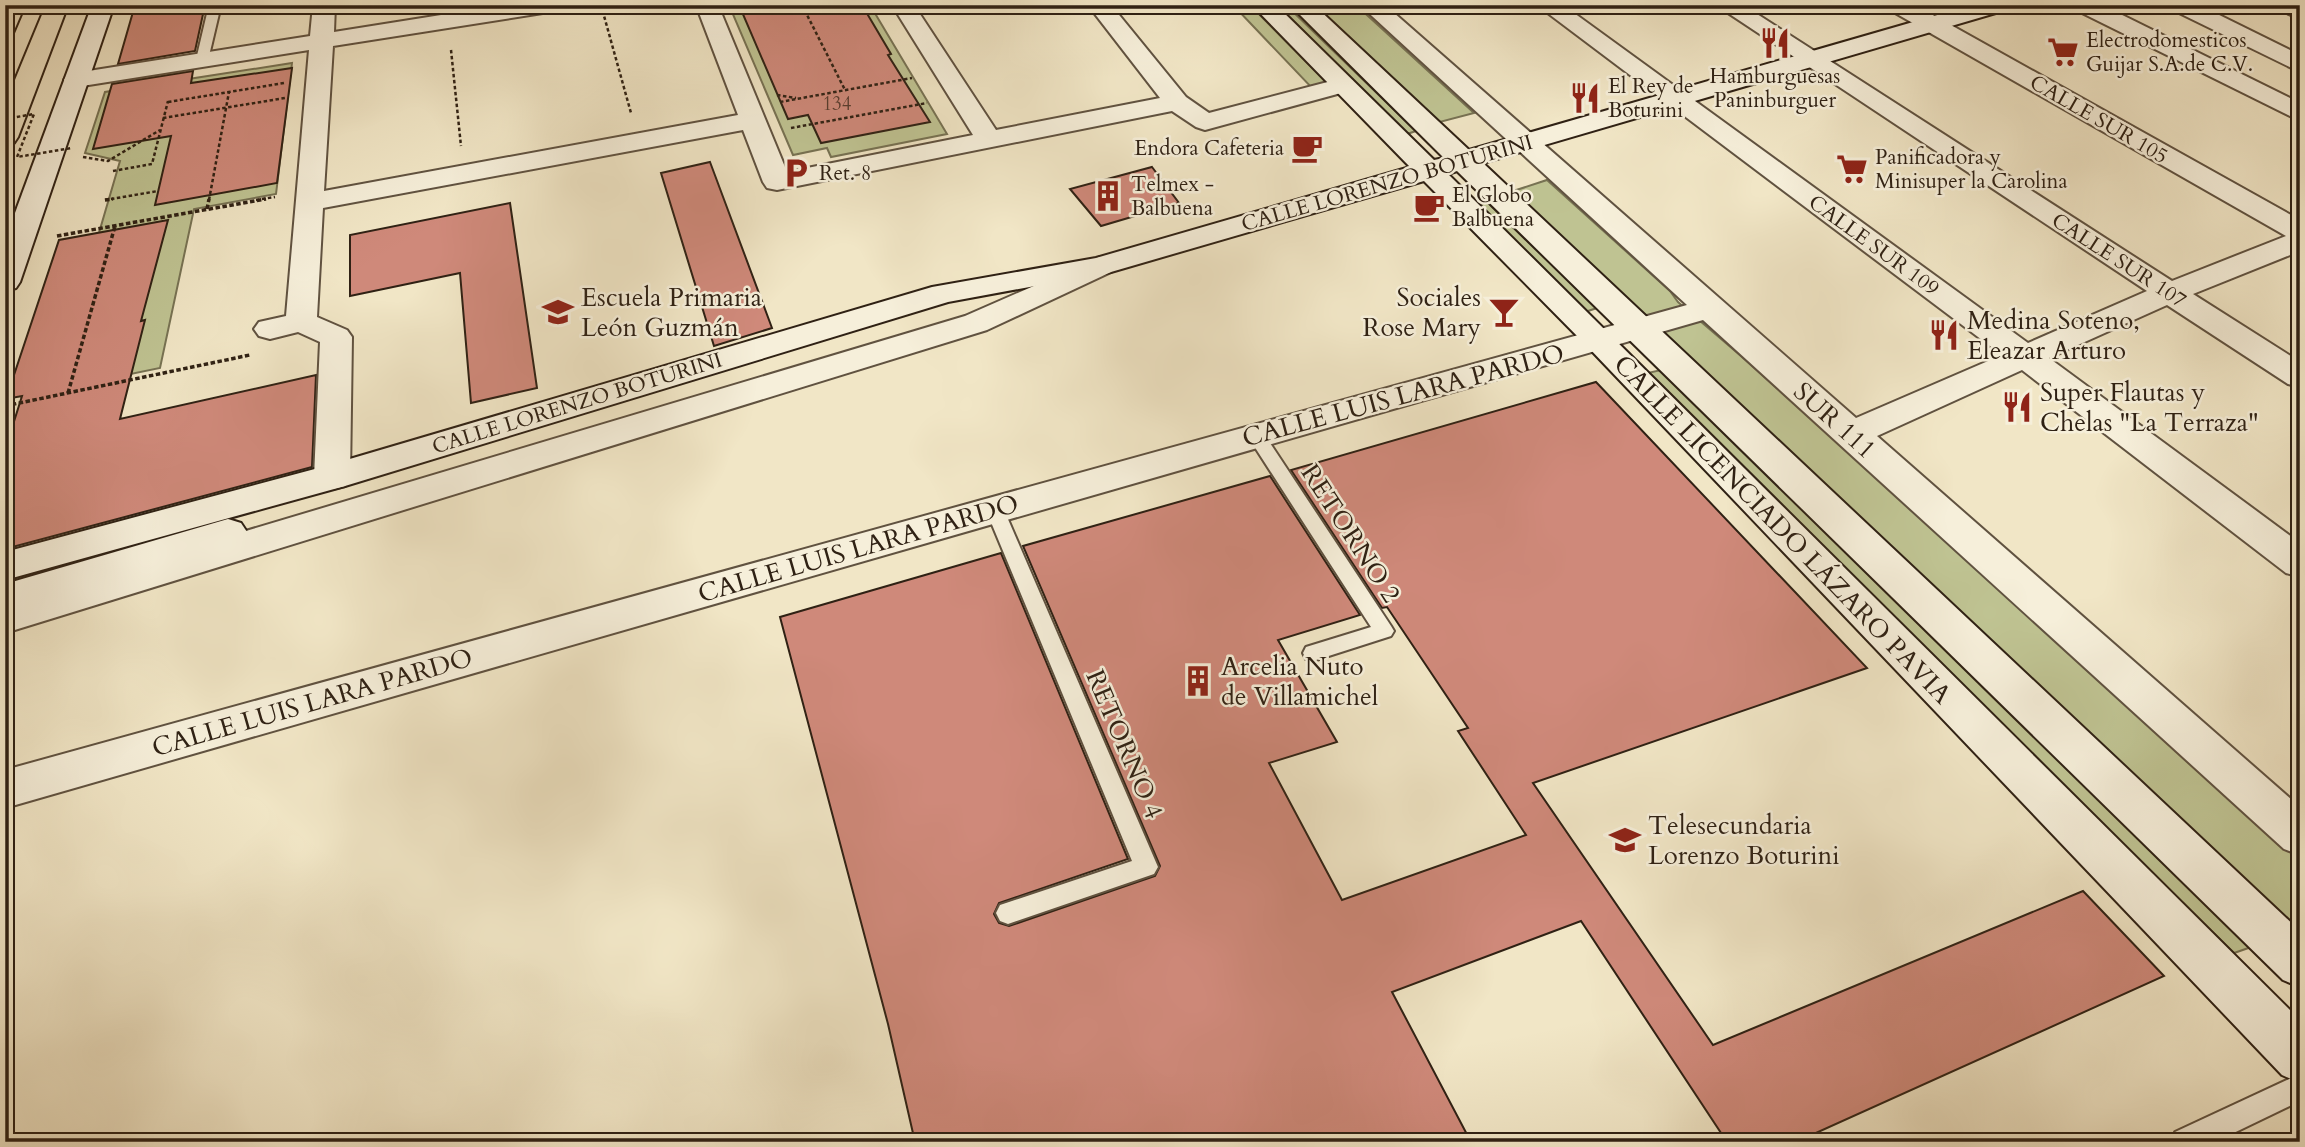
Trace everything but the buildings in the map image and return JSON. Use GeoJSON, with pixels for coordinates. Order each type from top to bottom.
{"type":"FeatureCollection","features":[{"type":"Feature","properties":{"kind":"highway"},"geometry":{"type":"LineString","coordinates":[[5,28],[14,5]]}},
{"type":"Feature","properties":{"kind":"highway"},"geometry":{"type":"LineString","coordinates":[[5,137],[57,5]]}},
{"type":"Feature","properties":{"kind":"street"},"geometry":{"type":"LineString","coordinates":[[5,282],[103,5]]}},
{"type":"Feature","properties":{"kind":"street"},"geometry":{"type":"LineString","coordinates":[[324,5],[310,196],[286,326],[336,337],[332,477]]}},
{"type":"Feature","properties":{"kind":"street"},"geometry":{"type":"LineString","coordinates":[[76,80],[549,5]]}},
{"type":"Feature","properties":{"kind":"street"},"geometry":{"type":"LineString","coordinates":[[707,5],[777,182],[1177,102]]}},
{"type":"Feature","properties":{"kind":"street"},"geometry":{"type":"LineString","coordinates":[[903,5],[989,139]]}},
{"type":"Feature","properties":{"kind":"street"},"geometry":{"type":"LineString","coordinates":[[1099,5],[1177,102],[1205,122],[1343,85]]}},
{"type":"Feature","properties":{"kind":"street","name":"CALLE LICENCIADO LÁZARO PAVIA"},"geometry":{"type":"LineString","coordinates":[[1263,5],[1599,341],[2300,1057]]}},
{"type":"Feature","properties":{"kind":"street","name":"CALLE LICENCIADO LÁZARO PAVIA"},"geometry":{"type":"LineString","coordinates":[[1301,5],[2300,964]]}},
{"type":"Feature","properties":{"kind":"street","name":"SUR 111"},"geometry":{"type":"LineString","coordinates":[[1371,5],[2300,835]]}},
{"type":"Feature","properties":{"kind":"street","name":"CALLE SUR 109"},"geometry":{"type":"LineString","coordinates":[[1548,5],[2026,356],[2300,563]]}},
{"type":"Feature","properties":{"kind":"street","name":"CALLE SUR 107"},"geometry":{"type":"LineString","coordinates":[[1727,5],[2300,377]]}},
{"type":"Feature","properties":{"kind":"street","name":"CALLE SUR 105"},"geometry":{"type":"LineString","coordinates":[[1898,5],[2300,232]]}},
{"type":"Feature","properties":{"kind":"street","name":"CALLE LORENZO BOTURINI"},"geometry":{"type":"LineString","coordinates":[[5,566],[332,477],[943,294],[1100,266],[1998,5]]}},
{"type":"Feature","properties":{"kind":"street"},"geometry":{"type":"LineString","coordinates":[[2084,5],[2300,113]]}},
{"type":"Feature","properties":{"kind":"street"},"geometry":{"type":"LineString","coordinates":[[2181,5],[2297,62]]}},
{"type":"Feature","properties":{"kind":"street"},"geometry":{"type":"LineString","coordinates":[[2288,5],[2300,12]]}},
{"type":"Feature","properties":{"kind":"street"},"geometry":{"type":"LineString","coordinates":[[310,196],[464,174],[753,121]]}},
{"type":"Feature","properties":{"kind":"street"},"geometry":{"type":"LineString","coordinates":[[1851,434],[2168,293],[2300,241]]}},
{"type":"Feature","properties":{"kind":"street"},"geometry":{"type":"LineString","coordinates":[[5,599],[1100,266]]}},
{"type":"Feature","properties":{"kind":"street"},"geometry":{"type":"LineString","coordinates":[[5,618],[976,323],[1100,266]]}},
{"type":"Feature","properties":{"kind":"street","name":"CALLE LUIS LARA PARDO"},"geometry":{"type":"LineString","coordinates":[[5,789],[1710,308]]}},
{"type":"Feature","properties":{"kind":"lane"},"geometry":{"type":"LineString","coordinates":[[202,60],[215,5]]}},
{"type":"Feature","properties":{"kind":"lane","name":"RETORNO 2"},"geometry":{"type":"LineString","coordinates":[[1256,435],[1384,631],[1313,653]]}},
{"type":"Feature","properties":{"kind":"lane","name":"RETORNO 4"},"geometry":{"type":"LineString","coordinates":[[995,510],[1146,867],[1008,913]]}},
{"type":"Feature","properties":{"kind":"lane"},"geometry":{"type":"LineString","coordinates":[[2185,1142],[2300,1087]]}},
{"type":"Feature","properties":{"kind":"path"},"geometry":{"type":"LineString","coordinates":[[601,5],[639,141]]}},
{"type":"Feature","properties":{"kind":"path"},"geometry":{"type":"LineString","coordinates":[[802,5],[845,90]]}},
{"type":"Feature","properties":{"kind":"path"},"geometry":{"type":"LineString","coordinates":[[448,21],[464,174]]}},
{"type":"Feature","properties":{"kind":"path"},"geometry":{"type":"LineString","coordinates":[[113,171],[152,164],[177,64]]}},
{"type":"Feature","properties":{"kind":"path"},"geometry":{"type":"LineString","coordinates":[[753,121],[845,90],[946,72]]}},
{"type":"Feature","properties":{"kind":"path"},"geometry":{"type":"LineString","coordinates":[[168,102],[229,92],[318,85]]}},
{"type":"Feature","properties":{"kind":"path"},"geometry":{"type":"LineString","coordinates":[[163,118],[226,108],[318,85]]}},
{"type":"Feature","properties":{"kind":"path"},"geometry":{"type":"LineString","coordinates":[[207,209],[229,92]]}},
{"type":"Feature","properties":{"kind":"path"},"geometry":{"type":"LineString","coordinates":[[753,121],[962,96]]}},
{"type":"Feature","properties":{"kind":"path"},"geometry":{"type":"LineString","coordinates":[[5,119],[34,114],[17,157],[72,148]]}},
{"type":"Feature","properties":{"kind":"path"},"geometry":{"type":"LineString","coordinates":[[108,161],[160,130]]}},
{"type":"Feature","properties":{"kind":"path"},"geometry":{"type":"LineString","coordinates":[[105,200],[158,191]]}},
{"type":"Feature","properties":{"kind":"path"},"geometry":{"type":"LineString","coordinates":[[19,243],[207,209],[310,196]]}},
{"type":"Feature","properties":{"kind":"path"},"geometry":{"type":"LineString","coordinates":[[68,393],[115,226]]}},
{"type":"Feature","properties":{"kind":"path"},"geometry":{"type":"LineString","coordinates":[[5,406],[256,354]]}},
{"type":"Feature","properties":{"kind":"green space"},"geometry":{"type":"Polygon","coordinates":[[[729,5],[870,5],[947,134],[831,157],[827,148],[793,155],[729,5]]]}},
{"type":"Feature","properties":{"kind":"green space"},"geometry":{"type":"Polygon","coordinates":[[[1233,5],[1250,5],[1329,85],[1312,88],[1233,5]]]}},
{"type":"Feature","properties":{"kind":"green space"},"geometry":{"type":"Polygon","coordinates":[[[1277,5],[1286,5],[1416,131],[1407,134],[1277,5]]]}},
{"type":"Feature","properties":{"kind":"green space"},"geometry":{"type":"Polygon","coordinates":[[[1313,5],[1356,5],[1474,113],[1436,123],[1313,5]]]}},
{"type":"Feature","properties":{"kind":"green space"},"geometry":{"type":"Polygon","coordinates":[[[292,63],[276,194],[194,209],[160,368],[53,390],[120,161],[85,153],[105,92],[292,63]]]}},
{"type":"Feature","properties":{"kind":"green space"},"geometry":{"type":"Polygon","coordinates":[[[1547,180],[1670,291],[1678,302],[2300,856],[2300,947],[1507,193],[1547,180]]]}},
{"type":"Feature","properties":{"kind":"green space"},"geometry":{"type":"Polygon","coordinates":[[[1487,202],[1597,308],[1582,313],[1475,206],[1487,202]]]}},
{"type":"Feature","properties":{"kind":"green space"},"geometry":{"type":"Polygon","coordinates":[[[1661,370],[2257,945],[2234,953],[1643,374],[1661,370]]]}},
{"type":"Feature","properties":{"kind":"place","name":"Hamburguesas Paninburguer"},"geometry":{"type":"Point","coordinates":[1775,43]}},
{"type":"Feature","properties":{"kind":"place","name":"Electrodomesticos Guijar S.A.de C.V."},"geometry":{"type":"Point","coordinates":[2063,52]}},
{"type":"Feature","properties":{"kind":"place","name":"El Rey de Boturini"},"geometry":{"type":"Point","coordinates":[1585,98]}},
{"type":"Feature","properties":{"kind":"place","name":"Endora Cafeteria"},"geometry":{"type":"Point","coordinates":[1307,148]}},
{"type":"Feature","properties":{"kind":"place","name":"Panificadora y Minisuper la Carolina"},"geometry":{"type":"Point","coordinates":[1852,169]}},
{"type":"Feature","properties":{"kind":"place","name":"Ret. 8"},"geometry":{"type":"Point","coordinates":[796,173]}},
{"type":"Feature","properties":{"kind":"place","name":"Telmex - Balbuena"},"geometry":{"type":"Point","coordinates":[1108,196]}},
{"type":"Feature","properties":{"kind":"place","name":"El Globo Balbuena"},"geometry":{"type":"Point","coordinates":[1429,207]}},
{"type":"Feature","properties":{"kind":"place","name":"Escuela Primaria León Guzmán"},"geometry":{"type":"Point","coordinates":[558,312]}},
{"type":"Feature","properties":{"kind":"place","name":"Sociales Rose Mary"},"geometry":{"type":"Point","coordinates":[1504,312]}},
{"type":"Feature","properties":{"kind":"place","name":"Medina Soteno, Eleazar Arturo"},"geometry":{"type":"Point","coordinates":[1944,335]}},
{"type":"Feature","properties":{"kind":"place","name":"Super Flautas y Chelas \"La Terraza\""},"geometry":{"type":"Point","coordinates":[2017,407]}},
{"type":"Feature","properties":{"kind":"place","name":"Arcelia Nuto de Villamichel"},"geometry":{"type":"Point","coordinates":[1198,681]}},
{"type":"Feature","properties":{"kind":"place","name":"Telesecundaria Lorenzo Boturini"},"geometry":{"type":"Point","coordinates":[1625,840]}}]}
